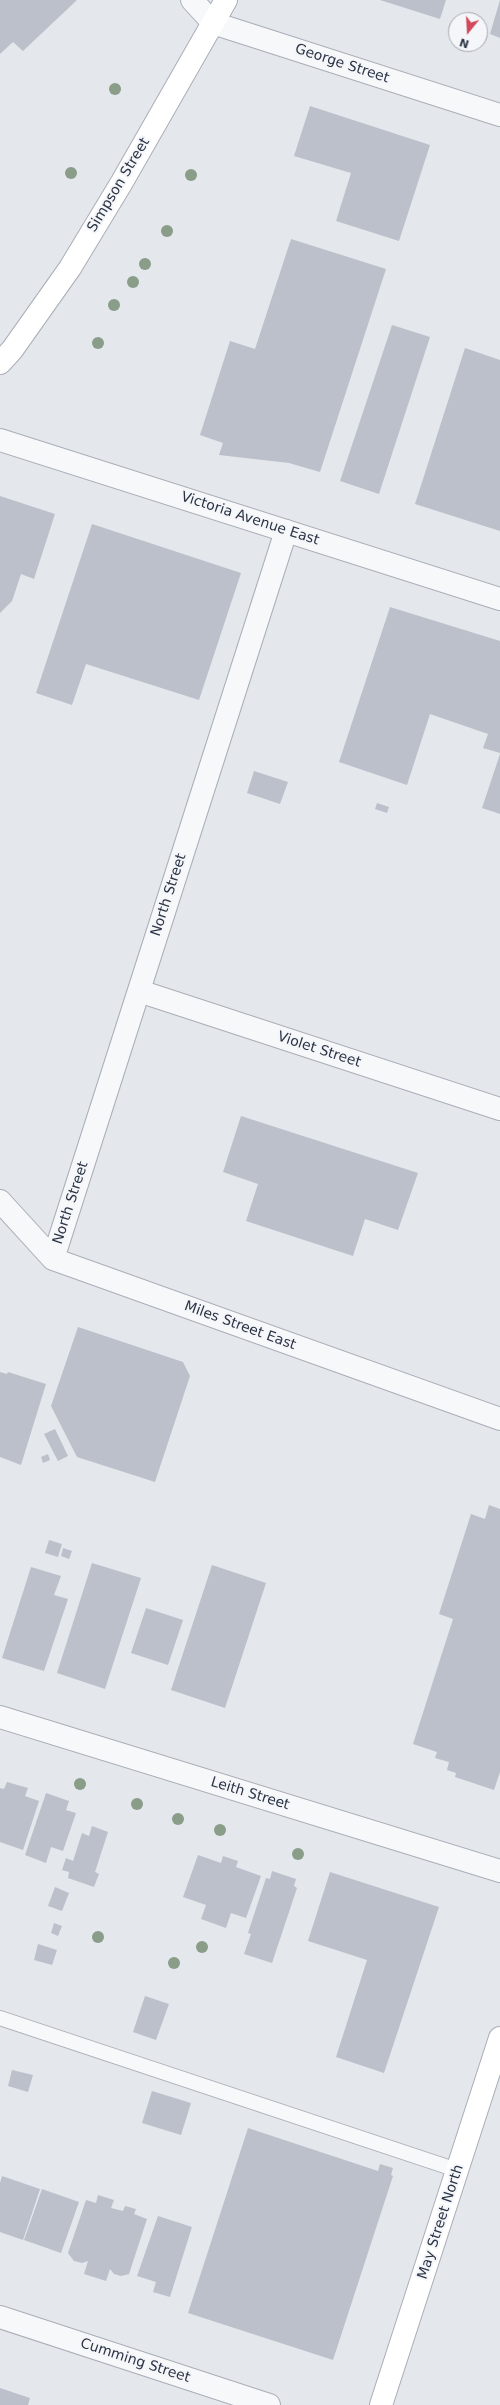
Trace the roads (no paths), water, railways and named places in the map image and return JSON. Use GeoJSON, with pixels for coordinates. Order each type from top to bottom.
{"type":"FeatureCollection","features":[{"type":"Feature","properties":{"kind":"main road","name":"Simpson Street"},"geometry":{"type":"LineString","coordinates":[[0,363],[12,350],[70,268],[226,0]]}},
{"type":"Feature","properties":{"kind":"main road","name":"May Street North"},"geometry":{"type":"LineString","coordinates":[[381,2405],[500,2038]]}},
{"type":"Feature","properties":{"kind":"street","name":"George Street"},"geometry":{"type":"LineString","coordinates":[[192,0],[213,23],[500,115]]}},
{"type":"Feature","properties":{"kind":"street","name":"Victoria Avenue East"},"geometry":{"type":"LineString","coordinates":[[0,440],[500,599]]}},
{"type":"Feature","properties":{"kind":"street","name":"North Street"},"geometry":{"type":"LineString","coordinates":[[54,1259],[286,531]]}},
{"type":"Feature","properties":{"kind":"street","name":"Violet Street"},"geometry":{"type":"LineString","coordinates":[[139,990],[500,1109]]}},
{"type":"Feature","properties":{"kind":"street","name":"Miles Street East"},"geometry":{"type":"LineString","coordinates":[[0,1201],[54,1259],[500,1420]]}},
{"type":"Feature","properties":{"kind":"street","name":"Leith Street"},"geometry":{"type":"LineString","coordinates":[[0,1717],[500,1871]]}},
{"type":"Feature","properties":{"kind":"street","name":"Cumming Street"},"geometry":{"type":"LineString","coordinates":[[0,2317],[269,2405]]}},
{"type":"Feature","properties":{"kind":"lane"},"geometry":{"type":"LineString","coordinates":[[0,2018],[457,2170]]}}]}
